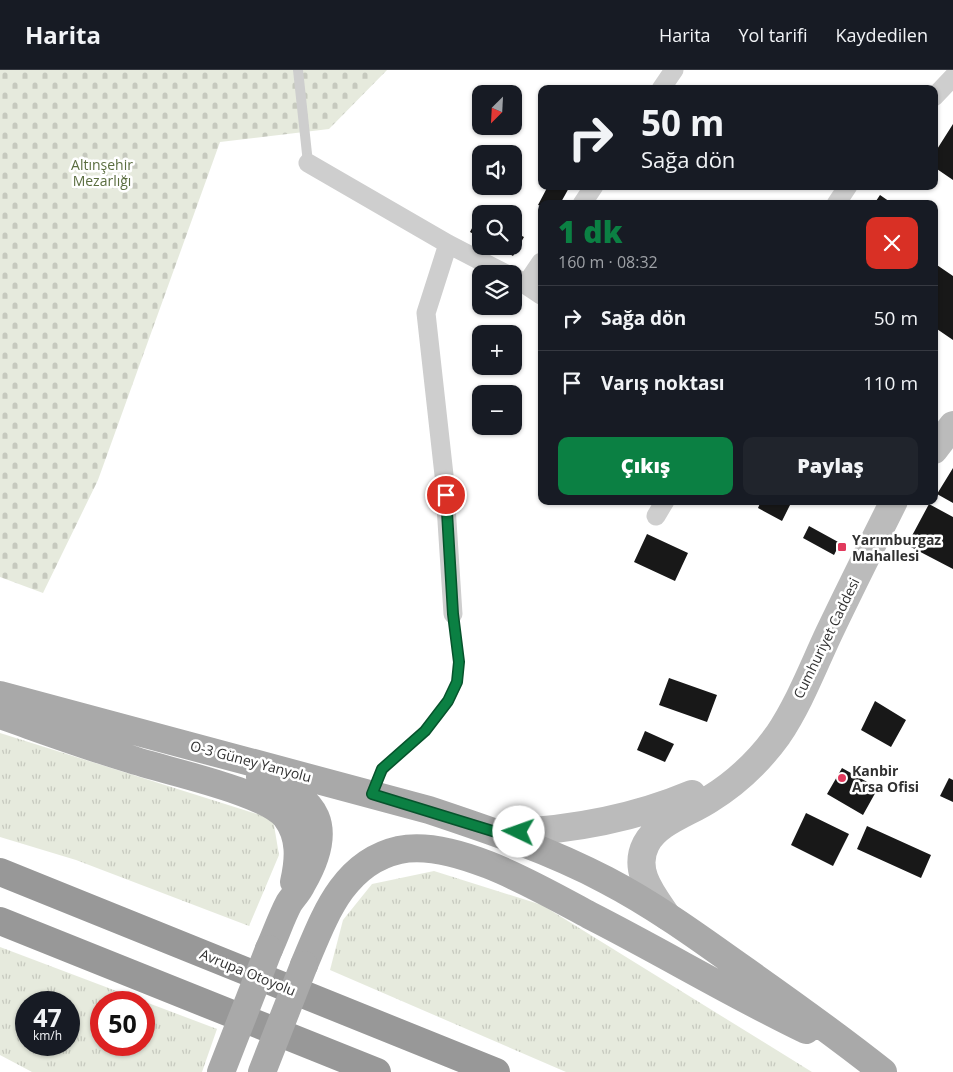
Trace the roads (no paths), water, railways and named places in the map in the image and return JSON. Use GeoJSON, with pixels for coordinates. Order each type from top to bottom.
{"type":"FeatureCollection","features":[{"type":"Feature","properties":{"kind":"highway","name":"Avrupa Otoyolu"},"geometry":{"type":"LineString","coordinates":[[0,872],[496,1072]]}},
{"type":"Feature","properties":{"kind":"highway"},"geometry":{"type":"LineString","coordinates":[[0,921],[377,1072]]}},
{"type":"Feature","properties":{"kind":"main road"},"geometry":{"type":"LineString","coordinates":[[938,445],[953,425]]}},
{"type":"Feature","properties":{"kind":"main road","name":"Cumhuriyet Caddesi"},"geometry":{"type":"LineString","coordinates":[[667,916],[642,877],[640,862],[645,845],[656,830],[711,799],[749,769],[778,734],[800,695],[849,590],[892,505]]}},
{"type":"Feature","properties":{"kind":"main road","name":"O-3 Güney Yanyolu"},"geometry":{"type":"LineString","coordinates":[[0,695],[372,794],[499,833],[605,880],[667,916],[824,1026],[876,1066]]}},
{"type":"Feature","properties":{"kind":"main road"},"geometry":{"type":"LineString","coordinates":[[0,700],[31,711],[250,773],[282,784],[299,795],[315,812],[320,830],[310,867],[302,884],[289,903],[269,949],[221,1072]]}},
{"type":"Feature","properties":{"kind":"main road"},"geometry":{"type":"LineString","coordinates":[[0,715],[157,768],[240,791],[276,808],[286,817],[294,831],[299,851],[289,903]]}},
{"type":"Feature","properties":{"kind":"main road","name":"Cumhuriyet Caddesi"},"geometry":{"type":"LineString","coordinates":[[499,833],[569,828],[632,816],[690,795],[749,769]]}},
{"type":"Feature","properties":{"kind":"main road"},"geometry":{"type":"LineString","coordinates":[[262,1072],[304,964],[333,899],[350,877],[370,862],[398,850],[423,849],[457,854],[535,887],[651,946],[784,1020],[876,1066]]}},
{"type":"Feature","properties":{"kind":"street"},"geometry":{"type":"LineString","coordinates":[[664,85],[674,70]]}},
{"type":"Feature","properties":{"kind":"street"},"geometry":{"type":"LineString","coordinates":[[938,93],[953,77]]}},
{"type":"Feature","properties":{"kind":"street"},"geometry":{"type":"LineString","coordinates":[[308,162],[448,244],[489,265]]}},
{"type":"Feature","properties":{"kind":"street"},"geometry":{"type":"LineString","coordinates":[[448,244],[426,313],[444,475],[453,614]]}},
{"type":"Feature","properties":{"kind":"street"},"geometry":{"type":"LineString","coordinates":[[522,279],[538,265]]}},
{"type":"Feature","properties":{"kind":"street"},"geometry":{"type":"LineString","coordinates":[[522,282],[538,293]]}},
{"type":"Feature","properties":{"kind":"lane"},"geometry":{"type":"LineString","coordinates":[[298,70],[308,162]]}},
{"type":"Feature","properties":{"kind":"lane"},"geometry":{"type":"LineString","coordinates":[[372,794],[382,769],[425,731],[453,692],[459,662],[453,614]]}},
{"type":"Feature","properties":{"kind":"place","name":"Yarımburgaz Mahallesi"},"geometry":{"type":"Point","coordinates":[842,547]}},
{"type":"Feature","properties":{"kind":"place","name":"Kanbir Arsa Ofisi"},"geometry":{"type":"Point","coordinates":[842,778]}},
{"type":"Feature","properties":{"kind":"park label","name":"Altınşehir Mezarlığı"},"geometry":{"type":"Point","coordinates":[102,172]}}]}
